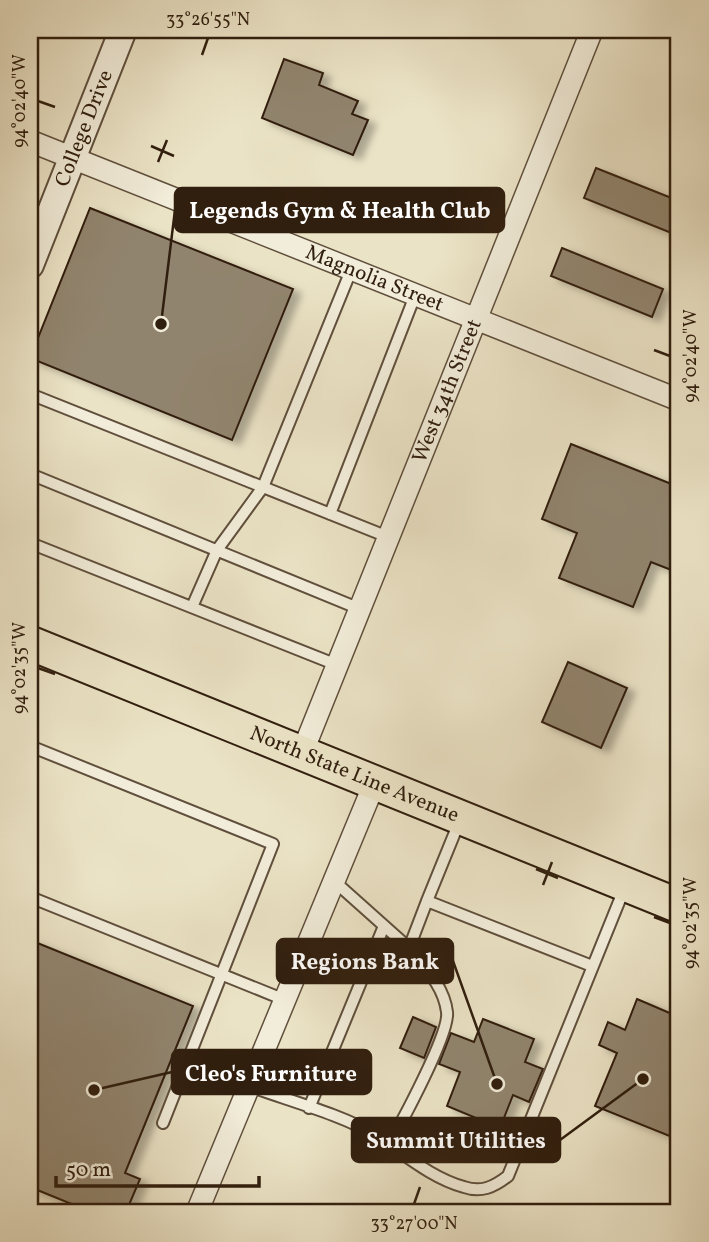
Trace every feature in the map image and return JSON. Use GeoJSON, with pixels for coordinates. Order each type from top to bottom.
{"type":"FeatureCollection","features":[{"type":"Feature","properties":{"kind":"main road","name":"North State Line Avenue"},"geometry":{"type":"LineString","coordinates":[[30,643],[679,906]]}},
{"type":"Feature","properties":{"kind":"street","name":"College Drive"},"geometry":{"type":"LineString","coordinates":[[30,265],[123,30]]}},
{"type":"Feature","properties":{"kind":"street","name":"West 34th Street"},"geometry":{"type":"LineString","coordinates":[[302,753],[592,30]]}},
{"type":"Feature","properties":{"kind":"street","name":"Magnolia Street"},"geometry":{"type":"LineString","coordinates":[[30,141],[477,317],[679,400]]}},
{"type":"Feature","properties":{"kind":"street"},"geometry":{"type":"LineString","coordinates":[[197,1212],[375,782]]}},
{"type":"Feature","properties":{"kind":"lane"},"geometry":{"type":"LineString","coordinates":[[192,607],[217,550],[263,487],[352,268]]}},
{"type":"Feature","properties":{"kind":"lane"},"geometry":{"type":"LineString","coordinates":[[330,514],[416,293]]}},
{"type":"Feature","properties":{"kind":"lane"},"geometry":{"type":"LineString","coordinates":[[30,394],[388,537]]}},
{"type":"Feature","properties":{"kind":"lane"},"geometry":{"type":"LineString","coordinates":[[30,474],[360,609]]}},
{"type":"Feature","properties":{"kind":"lane"},"geometry":{"type":"LineString","coordinates":[[30,542],[337,665]]}},
{"type":"Feature","properties":{"kind":"lane"},"geometry":{"type":"LineString","coordinates":[[30,747],[273,844],[163,1123]]}},
{"type":"Feature","properties":{"kind":"lane"},"geometry":{"type":"LineString","coordinates":[[409,948],[461,818]]}},
{"type":"Feature","properties":{"kind":"lane"},"geometry":{"type":"LineString","coordinates":[[334,881],[409,948],[440,987],[448,1015],[413,1104],[388,1145]]}},
{"type":"Feature","properties":{"kind":"lane"},"geometry":{"type":"LineString","coordinates":[[249,1086],[374,1134],[388,1145],[464,1188],[486,1189],[508,1176],[626,884]]}},
{"type":"Feature","properties":{"kind":"lane"},"geometry":{"type":"LineString","coordinates":[[30,897],[285,1000]]}},
{"type":"Feature","properties":{"kind":"lane"},"geometry":{"type":"LineString","coordinates":[[427,901],[592,967]]}},
{"type":"Feature","properties":{"kind":"lane"},"geometry":{"type":"LineString","coordinates":[[309,1108],[384,926]]}},
{"type":"Feature","properties":{"kind":"building"},"geometry":{"type":"Polygon","coordinates":[[[284,59],[323,73],[319,85],[358,101],[352,114],[368,120],[353,155],[262,118],[284,59]]]}},
{"type":"Feature","properties":{"kind":"building"},"geometry":{"type":"Polygon","coordinates":[[[596,168],[679,201],[679,236],[584,198],[596,168]]]}},
{"type":"Feature","properties":{"kind":"building"},"geometry":{"type":"Polygon","coordinates":[[[90,208],[293,289],[232,440],[30,358],[90,208]]]}},
{"type":"Feature","properties":{"kind":"building"},"geometry":{"type":"Polygon","coordinates":[[[562,248],[663,289],[652,317],[551,276],[562,248]]]}},
{"type":"Feature","properties":{"kind":"building"},"geometry":{"type":"Polygon","coordinates":[[[571,444],[679,487],[679,573],[651,562],[633,607],[559,578],[577,533],[542,519],[571,444]]]}},
{"type":"Feature","properties":{"kind":"building"},"geometry":{"type":"Polygon","coordinates":[[[568,662],[627,688],[601,748],[542,722],[568,662]]]}},
{"type":"Feature","properties":{"kind":"building"},"geometry":{"type":"Polygon","coordinates":[[[30,940],[193,1006],[125,1173],[140,1179],[126,1212],[91,1212],[30,1187],[30,940]]]}},
{"type":"Feature","properties":{"kind":"building"},"geometry":{"type":"Polygon","coordinates":[[[637,999],[679,1017],[679,1120],[672,1137],[595,1106],[617,1053],[599,1045],[608,1022],[625,1030],[637,999]]]}},
{"type":"Feature","properties":{"kind":"building"},"geometry":{"type":"Polygon","coordinates":[[[413,1017],[436,1027],[424,1058],[400,1048],[413,1017]]]}},
{"type":"Feature","properties":{"kind":"building"},"geometry":{"type":"Polygon","coordinates":[[[483,1019],[534,1039],[525,1062],[543,1069],[529,1102],[513,1095],[500,1128],[447,1106],[460,1072],[439,1064],[451,1033],[474,1042],[483,1019]]]}},
{"type":"Feature","properties":{"kind":"place","name":"Legends Gym & Health Club"},"geometry":{"type":"Point","coordinates":[161,324]}},
{"type":"Feature","properties":{"kind":"place","name":"Summit Utilities"},"geometry":{"type":"Point","coordinates":[643,1079]}},
{"type":"Feature","properties":{"kind":"place","name":"Regions Bank"},"geometry":{"type":"Point","coordinates":[497,1084]}},
{"type":"Feature","properties":{"kind":"place","name":"Cleo's Furniture"},"geometry":{"type":"Point","coordinates":[94,1090]}}]}
